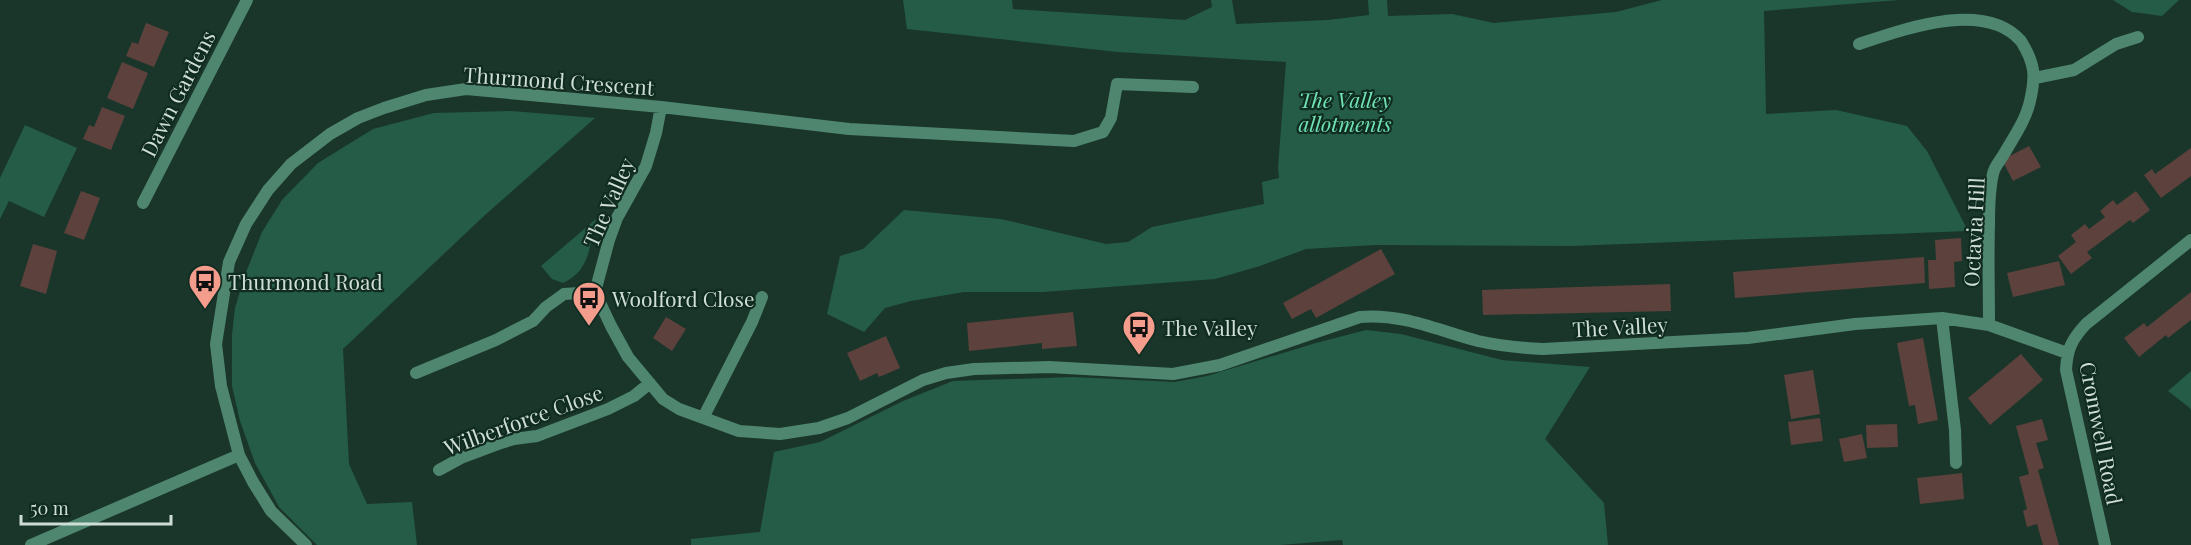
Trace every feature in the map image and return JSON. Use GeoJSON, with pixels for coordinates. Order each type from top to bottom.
{"type":"FeatureCollection","features":[{"type":"Feature","properties":{"kind":"street","name":"Dawn Gardens"},"geometry":{"type":"LineString","coordinates":[[143,203],[247,0]]}},
{"type":"Feature","properties":{"kind":"street","name":"Octavia Hill"},"geometry":{"type":"LineString","coordinates":[[1859,44],[1954,12],[1973,11],[2006,23],[2027,51],[2034,66],[2035,78],[2030,104],[1993,172],[1989,210],[1989,325]]}},
{"type":"Feature","properties":{"kind":"street"},"geometry":{"type":"LineString","coordinates":[[2035,78],[2074,70],[2116,44],[2138,37]]}},
{"type":"Feature","properties":{"kind":"street","name":"Thurmond Crescent"},"geometry":{"type":"LineString","coordinates":[[306,545],[271,511],[239,455],[221,386],[216,344],[229,262],[246,224],[268,190],[291,164],[330,134],[358,118],[426,95],[466,89],[661,106],[849,129],[1074,141],[1103,132],[1111,118],[1117,84],[1193,87]]}},
{"type":"Feature","properties":{"kind":"street","name":"The Valley"},"geometry":{"type":"LineString","coordinates":[[661,106],[646,166],[613,229],[596,292],[610,326],[628,357],[663,399],[680,409],[739,431],[780,434],[819,428],[848,418],[923,380],[946,373],[974,369],[1049,367],[1173,374],[1220,365],[1360,317],[1379,315],[1401,318],[1480,341],[1543,349],[1748,338],[1855,324],[1942,318],[1989,325],[2067,353]]}},
{"type":"Feature","properties":{"kind":"street","name":"Cromwell Road"},"geometry":{"type":"LineString","coordinates":[[2105,545],[2066,370],[2067,353],[2073,338],[2086,324],[2191,240]]}},
{"type":"Feature","properties":{"kind":"street"},"geometry":{"type":"LineString","coordinates":[[416,373],[496,340],[533,321],[546,307],[564,294],[596,292]]}},
{"type":"Feature","properties":{"kind":"street"},"geometry":{"type":"LineString","coordinates":[[703,418],[752,322],[762,297]]}},
{"type":"Feature","properties":{"kind":"street"},"geometry":{"type":"LineString","coordinates":[[1942,318],[1955,430],[1956,463]]}},
{"type":"Feature","properties":{"kind":"street","name":"Wilberforce Close"},"geometry":{"type":"LineString","coordinates":[[439,470],[461,458],[501,443],[537,436],[608,410],[628,400],[650,383]]}},
{"type":"Feature","properties":{"kind":"street"},"geometry":{"type":"LineString","coordinates":[[32,545],[239,455]]}},
{"type":"Feature","properties":{"kind":"green space","name":"The Valley allotments"},"geometry":{"type":"Polygon","coordinates":[[[903,0],[1012,0],[1013,9],[1185,20],[1212,7],[1211,0],[1232,0],[1236,24],[1328,20],[1369,15],[1368,0],[1387,0],[1388,16],[1452,14],[1494,23],[1616,12],[1662,0],[1899,0],[1764,11],[1766,114],[1836,110],[1907,126],[1927,151],[1968,231],[1572,246],[1375,245],[1306,249],[1215,279],[1043,292],[964,292],[911,301],[885,308],[864,332],[827,314],[840,256],[863,249],[904,210],[1001,219],[1106,244],[1128,242],[1152,227],[1264,204],[1262,182],[1279,178],[1286,62],[1118,52],[907,29],[903,0]]]}},
{"type":"Feature","properties":{"kind":"green space"},"geometry":{"type":"Polygon","coordinates":[[[2113,0],[2179,0],[2162,16],[2132,12],[2113,0]]]}},
{"type":"Feature","properties":{"kind":"green space"},"geometry":{"type":"Polygon","coordinates":[[[512,111],[595,118],[485,215],[343,349],[349,464],[367,504],[412,502],[417,545],[317,545],[279,507],[255,463],[240,421],[232,386],[232,335],[235,308],[262,232],[282,200],[318,163],[373,129],[434,113],[512,111]]]}},
{"type":"Feature","properties":{"kind":"green space"},"geometry":{"type":"Polygon","coordinates":[[[25,125],[77,148],[44,217],[9,201],[0,219],[0,178],[25,125]]]}},
{"type":"Feature","properties":{"kind":"green space"},"geometry":{"type":"Polygon","coordinates":[[[596,219],[590,248],[579,271],[563,283],[552,279],[541,266],[596,219]]]}},
{"type":"Feature","properties":{"kind":"green space"},"geometry":{"type":"Polygon","coordinates":[[[1366,330],[1401,334],[1502,360],[1590,367],[1545,439],[1604,503],[1608,545],[1343,545],[1342,540],[1280,545],[691,545],[691,539],[760,532],[774,452],[820,442],[903,401],[953,381],[1073,377],[1175,382],[1207,376],[1366,330]]]}},
{"type":"Feature","properties":{"kind":"green space"},"geometry":{"type":"Polygon","coordinates":[[[2191,371],[2191,411],[2168,391],[2191,371]]]}},
{"type":"Feature","properties":{"kind":"building"},"geometry":{"type":"Polygon","coordinates":[[[146,23],[169,32],[154,67],[126,56],[132,42],[138,44],[146,23]]]}},
{"type":"Feature","properties":{"kind":"building"},"geometry":{"type":"Polygon","coordinates":[[[122,62],[148,73],[133,109],[107,98],[122,62]]]}},
{"type":"Feature","properties":{"kind":"building"},"geometry":{"type":"Polygon","coordinates":[[[102,107],[125,116],[111,150],[83,139],[89,125],[94,127],[102,107]]]}},
{"type":"Feature","properties":{"kind":"building"},"geometry":{"type":"Polygon","coordinates":[[[2029,146],[2041,167],[2013,181],[2002,160],[2029,146]]]}},
{"type":"Feature","properties":{"kind":"building"},"geometry":{"type":"Polygon","coordinates":[[[2191,148],[2191,176],[2161,198],[2144,175],[2152,169],[2155,174],[2191,148]]]}},
{"type":"Feature","properties":{"kind":"building"},"geometry":{"type":"Polygon","coordinates":[[[81,191],[100,198],[84,240],[64,233],[81,191]]]}},
{"type":"Feature","properties":{"kind":"building"},"geometry":{"type":"Polygon","coordinates":[[[2136,191],[2150,210],[2133,223],[2130,220],[2087,252],[2092,258],[2071,274],[2058,256],[2076,242],[2071,235],[2085,224],[2089,229],[2105,217],[2100,211],[2113,200],[2117,205],[2136,191]]]}},
{"type":"Feature","properties":{"kind":"building"},"geometry":{"type":"Polygon","coordinates":[[[1961,238],[1962,261],[1954,262],[1955,287],[1929,289],[1928,260],[1936,260],[1935,240],[1961,238]]]}},
{"type":"Feature","properties":{"kind":"building"},"geometry":{"type":"Polygon","coordinates":[[[33,244],[57,251],[46,294],[20,286],[33,244]]]}},
{"type":"Feature","properties":{"kind":"building"},"geometry":{"type":"Polygon","coordinates":[[[1381,249],[1395,274],[1316,318],[1311,309],[1292,319],[1283,303],[1381,249]]]}},
{"type":"Feature","properties":{"kind":"building"},"geometry":{"type":"Polygon","coordinates":[[[1924,257],[1925,283],[1735,298],[1733,272],[1924,257]]]}},
{"type":"Feature","properties":{"kind":"building"},"geometry":{"type":"Polygon","coordinates":[[[2059,261],[2065,285],[2013,297],[2007,273],[2059,261]]]}},
{"type":"Feature","properties":{"kind":"building"},"geometry":{"type":"Polygon","coordinates":[[[1670,284],[1671,311],[1483,315],[1482,290],[1670,284]]]}},
{"type":"Feature","properties":{"kind":"building"},"geometry":{"type":"Polygon","coordinates":[[[2191,292],[2191,320],[2168,338],[2166,335],[2139,357],[2124,338],[2144,323],[2147,327],[2191,292]]]}},
{"type":"Feature","properties":{"kind":"building"},"geometry":{"type":"Polygon","coordinates":[[[1073,312],[1077,346],[1042,349],[1042,343],[969,351],[967,323],[1073,312]]]}},
{"type":"Feature","properties":{"kind":"building"},"geometry":{"type":"Polygon","coordinates":[[[666,317],[686,329],[672,351],[653,338],[666,317]]]}},
{"type":"Feature","properties":{"kind":"building"},"geometry":{"type":"Polygon","coordinates":[[[886,336],[900,368],[879,377],[877,373],[860,381],[847,353],[886,336]]]}},
{"type":"Feature","properties":{"kind":"building"},"geometry":{"type":"Polygon","coordinates":[[[1923,338],[1938,420],[1918,424],[1915,405],[1909,406],[1897,343],[1923,338]]]}},
{"type":"Feature","properties":{"kind":"building"},"geometry":{"type":"Polygon","coordinates":[[[2021,354],[2043,380],[1990,425],[1968,398],[2021,354]]]}},
{"type":"Feature","properties":{"kind":"building"},"geometry":{"type":"Polygon","coordinates":[[[1813,370],[1820,414],[1791,419],[1784,375],[1813,370]]]}},
{"type":"Feature","properties":{"kind":"building"},"geometry":{"type":"Polygon","coordinates":[[[1820,418],[1823,441],[1791,445],[1788,422],[1820,418]]]}},
{"type":"Feature","properties":{"kind":"building"},"geometry":{"type":"Polygon","coordinates":[[[2042,419],[2048,440],[2036,443],[2044,468],[2038,470],[2059,545],[2043,545],[2037,524],[2027,527],[2023,511],[2027,509],[2019,477],[2029,474],[2016,426],[2042,419]]]}},
{"type":"Feature","properties":{"kind":"building"},"geometry":{"type":"Polygon","coordinates":[[[1897,424],[1898,447],[1867,448],[1866,425],[1897,424]]]}},
{"type":"Feature","properties":{"kind":"building"},"geometry":{"type":"Polygon","coordinates":[[[1862,434],[1867,458],[1844,462],[1839,439],[1862,434]]]}},
{"type":"Feature","properties":{"kind":"building"},"geometry":{"type":"Polygon","coordinates":[[[1962,473],[1964,499],[1920,504],[1917,478],[1962,473]]]}},
{"type":"Feature","properties":{"kind":"place","name":"Thurmond Road"},"geometry":{"type":"Point","coordinates":[205,310]}},
{"type":"Feature","properties":{"kind":"place","name":"Woolford Close"},"geometry":{"type":"Point","coordinates":[589,327]}},
{"type":"Feature","properties":{"kind":"place","name":"The Valley"},"geometry":{"type":"Point","coordinates":[1139,356]}}]}
